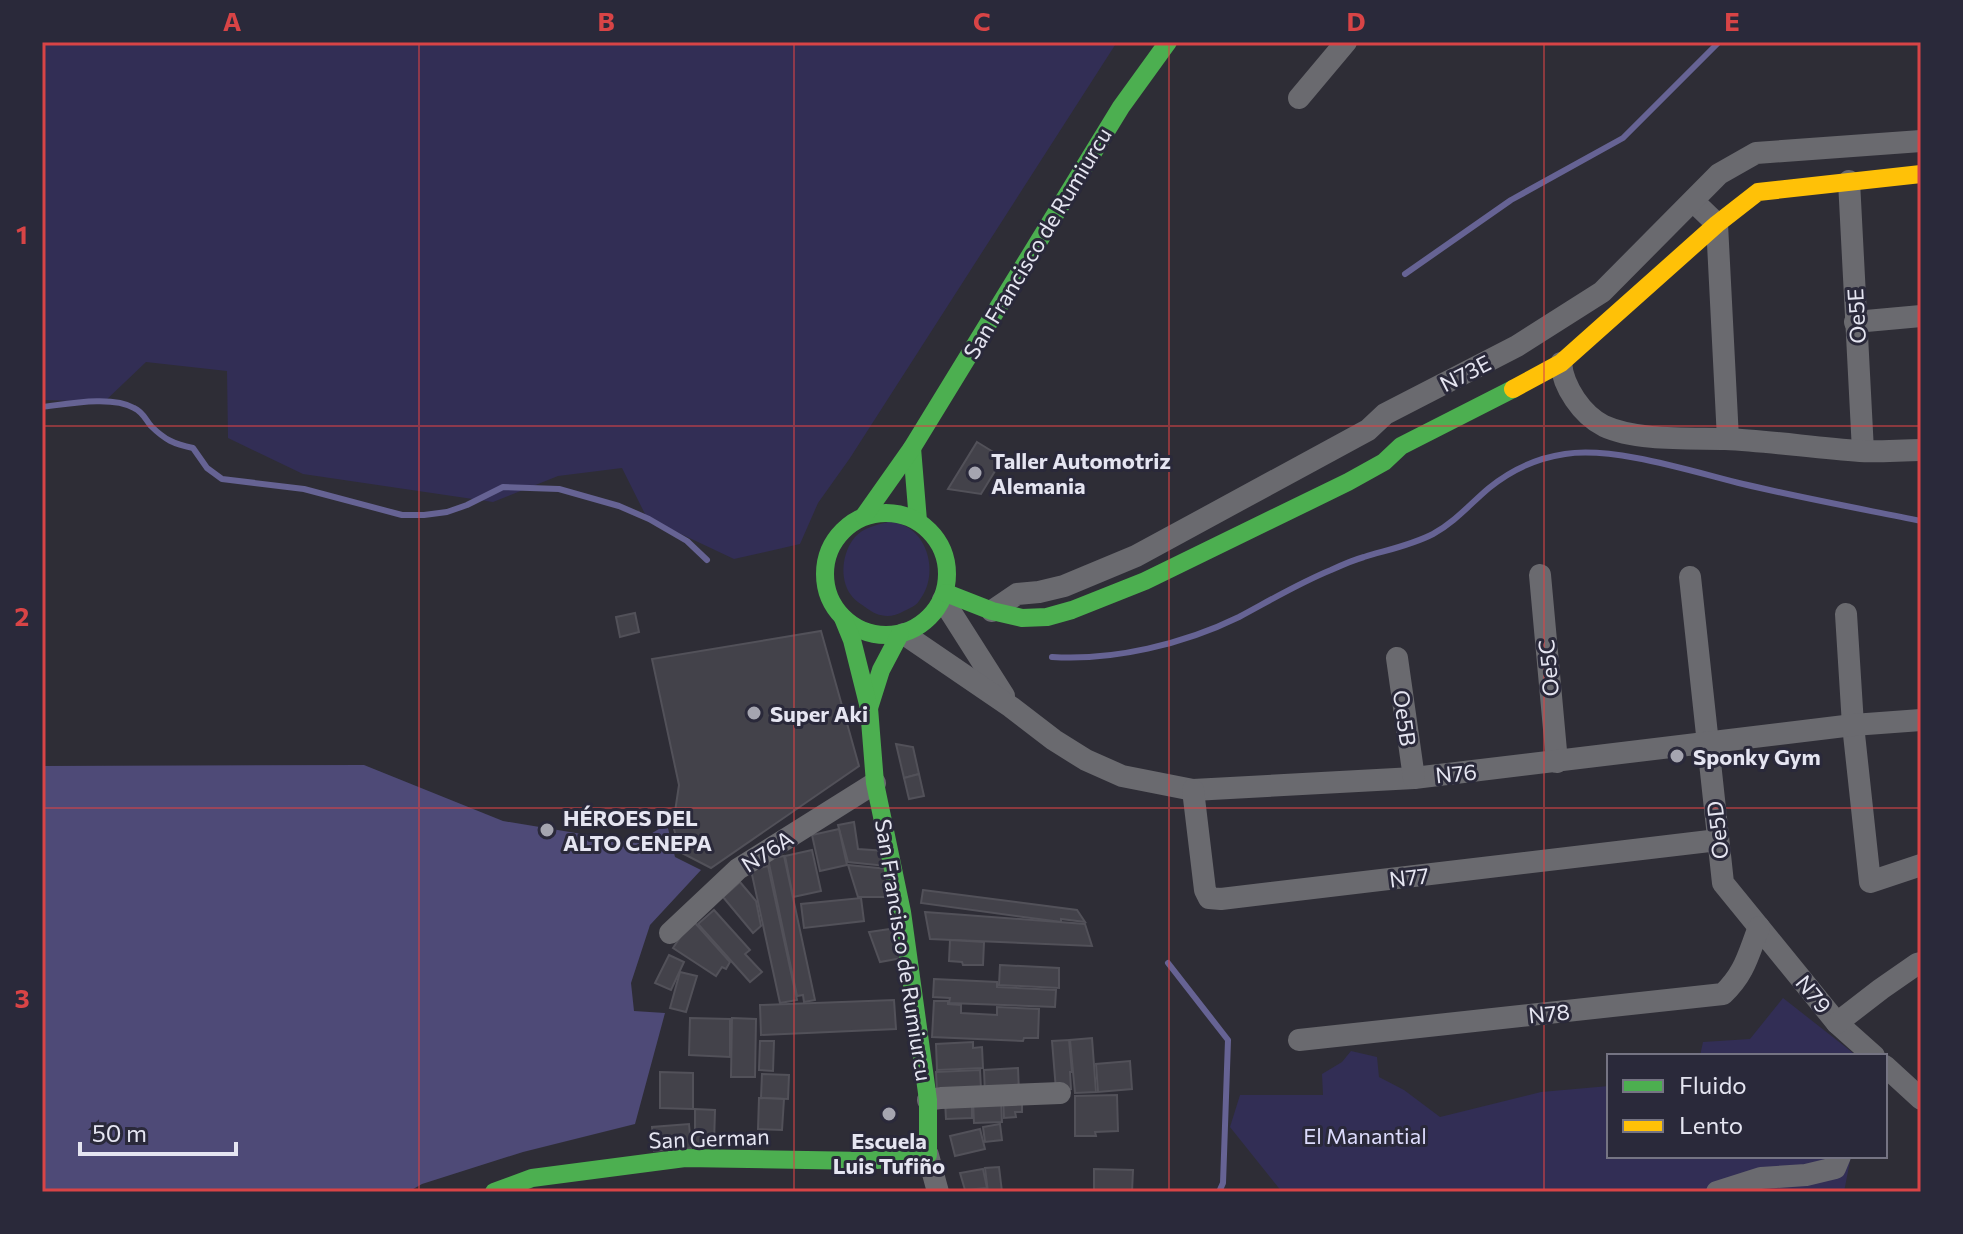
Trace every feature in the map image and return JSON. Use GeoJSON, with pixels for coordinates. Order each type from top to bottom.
{"type":"FeatureCollection","features":[{"type":"Feature","properties":{"kind":"main road","name":"San Francisco de Rumiurcu"},"geometry":{"type":"LineString","coordinates":[[864,516],[912,448],[1121,107],[1168,42]]}},
{"type":"Feature","properties":{"kind":"main road","name":"N73E"},"geometry":{"type":"LineString","coordinates":[[944,597],[1022,618],[1047,617],[1145,581],[1348,482],[1384,462],[1401,446],[1561,363],[1717,224],[1758,192],[1921,174]]}},
{"type":"Feature","properties":{"kind":"main road"},"geometry":{"type":"LineString","coordinates":[[912,448],[918,521]]}},
{"type":"Feature","properties":{"kind":"main road"},"geometry":{"type":"LineString","coordinates":[[892,512],[918,521],[938,540],[948,566],[944,597],[927,621],[902,634],[880,635],[860,630],[843,618],[828,594],[824,575],[827,555],[836,538],[848,524],[864,516],[892,512]]}},
{"type":"Feature","properties":{"kind":"main road","name":"San Francisco de Rumiurcu"},"geometry":{"type":"LineString","coordinates":[[843,618],[852,640],[869,708],[875,783],[902,912],[928,1100],[928,1155]]}},
{"type":"Feature","properties":{"kind":"main road","name":"San Francisco de Rumiurcu"},"geometry":{"type":"LineString","coordinates":[[869,708],[878,673],[902,634]]}},
{"type":"Feature","properties":{"kind":"main road","name":"San German"},"geometry":{"type":"LineString","coordinates":[[494,1192],[532,1178],[685,1158],[866,1161],[928,1155]]}},
{"type":"Feature","properties":{"kind":"street"},"geometry":{"type":"LineString","coordinates":[[1299,98],[1346,42]]}},
{"type":"Feature","properties":{"kind":"street","name":"N73E"},"geometry":{"type":"LineString","coordinates":[[992,611],[1017,594],[1064,586],[1136,556],[1368,430],[1385,414],[1517,346],[1602,292],[1719,174],[1756,153],[1921,141]]}},
{"type":"Feature","properties":{"kind":"street","name":"Oe5E"},"geometry":{"type":"LineString","coordinates":[[1849,181],[1863,451]]}},
{"type":"Feature","properties":{"kind":"street"},"geometry":{"type":"LineString","coordinates":[[1693,201],[1717,224],[1728,439]]}},
{"type":"Feature","properties":{"kind":"street"},"geometry":{"type":"LineString","coordinates":[[1855,322],[1921,316]]}},
{"type":"Feature","properties":{"kind":"street"},"geometry":{"type":"LineString","coordinates":[[1561,363],[1562,372],[1581,408],[1601,425],[1632,434],[1863,451],[1921,450]]}},
{"type":"Feature","properties":{"kind":"street"},"geometry":{"type":"LineString","coordinates":[[1368,430],[1384,462]]}},
{"type":"Feature","properties":{"kind":"street"},"geometry":{"type":"LineString","coordinates":[[1329,449],[1348,482]]}},
{"type":"Feature","properties":{"kind":"street"},"geometry":{"type":"LineString","coordinates":[[1136,556],[1145,581]]}},
{"type":"Feature","properties":{"kind":"street","name":"Oe5C"},"geometry":{"type":"LineString","coordinates":[[1540,575],[1557,762]]}},
{"type":"Feature","properties":{"kind":"street","name":"Oe5D"},"geometry":{"type":"LineString","coordinates":[[1690,577],[1723,883],[1759,927]]}},
{"type":"Feature","properties":{"kind":"street","name":"N76"},"geometry":{"type":"LineString","coordinates":[[944,597],[1011,707]]}},
{"type":"Feature","properties":{"kind":"street"},"geometry":{"type":"LineString","coordinates":[[1846,614],[1853,725],[1870,882],[1921,865]]}},
{"type":"Feature","properties":{"kind":"street","name":"N76"},"geometry":{"type":"LineString","coordinates":[[902,634],[1086,760],[1122,776],[1193,790],[1414,778],[1853,725],[1921,720]]}},
{"type":"Feature","properties":{"kind":"street","name":"Oe5B"},"geometry":{"type":"LineString","coordinates":[[1397,658],[1414,778]]}},
{"type":"Feature","properties":{"kind":"street","name":"N76A"},"geometry":{"type":"LineString","coordinates":[[670,933],[738,869],[875,783]]}},
{"type":"Feature","properties":{"kind":"street","name":"N77"},"geometry":{"type":"LineString","coordinates":[[1193,790],[1205,890],[1209,898],[1718,840]]}},
{"type":"Feature","properties":{"kind":"street","name":"N79"},"geometry":{"type":"LineString","coordinates":[[1759,927],[1837,1023],[1872,1054]]}},
{"type":"Feature","properties":{"kind":"street","name":"N78"},"geometry":{"type":"LineString","coordinates":[[1299,1040],[1723,994],[1737,980],[1759,927]]}},
{"type":"Feature","properties":{"kind":"street"},"geometry":{"type":"LineString","coordinates":[[1837,1023],[1921,963]]}},
{"type":"Feature","properties":{"kind":"street"},"geometry":{"type":"LineString","coordinates":[[1887,1068],[1921,1099]]}},
{"type":"Feature","properties":{"kind":"street"},"geometry":{"type":"LineString","coordinates":[[928,1100],[1060,1093]]}},
{"type":"Feature","properties":{"kind":"street","name":"San Francisco de Rumiurcu"},"geometry":{"type":"LineString","coordinates":[[928,1155],[938,1192]]}},
{"type":"Feature","properties":{"kind":"street"},"geometry":{"type":"LineString","coordinates":[[1717,1192],[1761,1178],[1806,1175],[1835,1168],[1839,1158]]}},
{"type":"Feature","properties":{"kind":"green space"},"geometry":{"type":"Polygon","coordinates":[[[42,42],[1117,42],[818,503],[800,544],[734,559],[647,518],[622,468],[558,476],[493,502],[303,474],[228,438],[227,371],[146,362],[104,402],[42,400],[42,42]]]}},
{"type":"Feature","properties":{"kind":"green space"},"geometry":{"type":"Polygon","coordinates":[[[888,522],[912,530],[921,540],[929,564],[929,577],[918,603],[899,614],[884,616],[854,599],[847,589],[844,566],[847,550],[855,537],[866,529],[888,522]]]}},
{"type":"Feature","properties":{"kind":"green space"},"geometry":{"type":"Polygon","coordinates":[[[1783,998],[1854,1054],[1700,1054],[1703,1042],[1750,1039],[1783,998]]]}},
{"type":"Feature","properties":{"kind":"green space","name":"El Manantial"},"geometry":{"type":"Polygon","coordinates":[[[1351,1051],[1377,1057],[1379,1077],[1404,1090],[1440,1117],[1541,1092],[1607,1086],[1607,1158],[1851,1158],[1844,1192],[1282,1192],[1230,1127],[1240,1095],[1323,1095],[1322,1074],[1342,1062],[1351,1051]]]}},
{"type":"Feature","properties":{"kind":"shaded area"},"geometry":{"type":"Polygon","coordinates":[[[364,765],[503,821],[636,843],[667,824],[675,857],[701,870],[650,925],[631,983],[634,1011],[665,1013],[635,1124],[523,1152],[422,1184],[408,1192],[42,1192],[42,766],[364,765]]]}},
{"type":"Feature","properties":{"kind":"building","name":"Taller Automotriz Alemania"},"geometry":{"type":"Polygon","coordinates":[[[977,442],[1003,458],[981,494],[948,489],[977,442]]]}},
{"type":"Feature","properties":{"kind":"building"},"geometry":{"type":"Polygon","coordinates":[[[635,613],[639,632],[620,637],[616,617],[635,613]]]}},
{"type":"Feature","properties":{"kind":"building","name":"Super Aki"},"geometry":{"type":"Polygon","coordinates":[[[821,631],[859,766],[711,868],[680,852],[673,825],[679,785],[652,659],[821,631]]]}},
{"type":"Feature","properties":{"kind":"building"},"geometry":{"type":"Polygon","coordinates":[[[896,744],[913,747],[919,774],[904,778],[896,744]]]}},
{"type":"Feature","properties":{"kind":"building"},"geometry":{"type":"Polygon","coordinates":[[[919,774],[924,796],[909,799],[904,778],[919,774]]]}},
{"type":"Feature","properties":{"kind":"building"},"geometry":{"type":"Polygon","coordinates":[[[854,822],[858,849],[886,851],[886,866],[848,862],[838,825],[854,822]]]}},
{"type":"Feature","properties":{"kind":"building"},"geometry":{"type":"Polygon","coordinates":[[[839,829],[847,865],[820,871],[812,835],[839,829]]]}},
{"type":"Feature","properties":{"kind":"building"},"geometry":{"type":"Polygon","coordinates":[[[812,850],[821,891],[793,897],[785,856],[812,850]]]}},
{"type":"Feature","properties":{"kind":"building"},"geometry":{"type":"Polygon","coordinates":[[[784,856],[815,1000],[804,1002],[803,995],[797,996],[768,859],[784,856]]]}},
{"type":"Feature","properties":{"kind":"building"},"geometry":{"type":"Polygon","coordinates":[[[848,865],[888,869],[890,897],[858,897],[848,865]]]}},
{"type":"Feature","properties":{"kind":"building"},"geometry":{"type":"Polygon","coordinates":[[[768,866],[797,1000],[780,1003],[751,870],[768,866]]]}},
{"type":"Feature","properties":{"kind":"building"},"geometry":{"type":"Polygon","coordinates":[[[740,882],[756,901],[761,926],[753,933],[723,897],[740,882]]]}},
{"type":"Feature","properties":{"kind":"building"},"geometry":{"type":"Polygon","coordinates":[[[923,890],[1077,910],[1085,922],[1061,919],[1061,922],[921,903],[923,890]]]}},
{"type":"Feature","properties":{"kind":"building"},"geometry":{"type":"Polygon","coordinates":[[[861,898],[864,921],[804,928],[801,904],[861,898]]]}},
{"type":"Feature","properties":{"kind":"building"},"geometry":{"type":"Polygon","coordinates":[[[714,910],[750,950],[745,954],[762,972],[750,982],[698,924],[714,910]]]}},
{"type":"Feature","properties":{"kind":"building"},"geometry":{"type":"Polygon","coordinates":[[[925,912],[1085,924],[1092,946],[930,939],[925,912]]]}},
{"type":"Feature","properties":{"kind":"building"},"geometry":{"type":"Polygon","coordinates":[[[691,921],[730,962],[716,976],[673,948],[691,921]]]}},
{"type":"Feature","properties":{"kind":"building"},"geometry":{"type":"Polygon","coordinates":[[[897,928],[902,958],[880,962],[869,932],[897,928]]]}},
{"type":"Feature","properties":{"kind":"building"},"geometry":{"type":"Polygon","coordinates":[[[950,940],[984,942],[983,965],[949,961],[950,940]]]}},
{"type":"Feature","properties":{"kind":"building"},"geometry":{"type":"Polygon","coordinates":[[[669,955],[684,962],[671,990],[655,983],[669,955]]]}},
{"type":"Feature","properties":{"kind":"building"},"geometry":{"type":"Polygon","coordinates":[[[1000,965],[1059,968],[1059,988],[999,985],[1000,965]]]}},
{"type":"Feature","properties":{"kind":"building"},"geometry":{"type":"Polygon","coordinates":[[[680,972],[697,976],[686,1012],[670,1008],[680,972]]]}},
{"type":"Feature","properties":{"kind":"building"},"geometry":{"type":"Polygon","coordinates":[[[934,979],[997,982],[997,987],[1056,990],[1055,1007],[949,1003],[950,998],[933,997],[934,979]]]}},
{"type":"Feature","properties":{"kind":"building"},"geometry":{"type":"Polygon","coordinates":[[[894,1000],[896,1029],[761,1035],[760,1005],[894,1000]]]}},
{"type":"Feature","properties":{"kind":"building"},"geometry":{"type":"Polygon","coordinates":[[[934,1001],[961,1005],[961,1013],[997,1015],[997,1007],[1039,1009],[1038,1038],[1024,1038],[1023,1041],[932,1037],[934,1001]]]}},
{"type":"Feature","properties":{"kind":"building"},"geometry":{"type":"Polygon","coordinates":[[[690,1018],[730,1019],[730,1057],[689,1055],[690,1018]]]}},
{"type":"Feature","properties":{"kind":"building"},"geometry":{"type":"Polygon","coordinates":[[[732,1018],[756,1019],[755,1077],[731,1077],[732,1018]]]}},
{"type":"Feature","properties":{"kind":"building"},"geometry":{"type":"Polygon","coordinates":[[[1092,1038],[1096,1092],[1075,1093],[1070,1040],[1092,1038]]]}},
{"type":"Feature","properties":{"kind":"building"},"geometry":{"type":"Polygon","coordinates":[[[1069,1040],[1071,1089],[1056,1090],[1052,1041],[1069,1040]]]}},
{"type":"Feature","properties":{"kind":"building"},"geometry":{"type":"Polygon","coordinates":[[[760,1041],[774,1041],[773,1071],[759,1070],[760,1041]]]}},
{"type":"Feature","properties":{"kind":"building"},"geometry":{"type":"Polygon","coordinates":[[[973,1042],[973,1048],[982,1047],[983,1068],[937,1070],[936,1044],[973,1042]]]}},
{"type":"Feature","properties":{"kind":"building"},"geometry":{"type":"Polygon","coordinates":[[[1130,1061],[1132,1089],[1098,1092],[1096,1064],[1130,1061]]]}},
{"type":"Feature","properties":{"kind":"building"},"geometry":{"type":"Polygon","coordinates":[[[1018,1068],[1019,1092],[985,1094],[984,1070],[1018,1068]]]}},
{"type":"Feature","properties":{"kind":"building"},"geometry":{"type":"Polygon","coordinates":[[[980,1070],[981,1089],[937,1091],[936,1072],[980,1070]]]}},
{"type":"Feature","properties":{"kind":"building"},"geometry":{"type":"Polygon","coordinates":[[[660,1072],[693,1073],[693,1109],[660,1108],[660,1072]]]}},
{"type":"Feature","properties":{"kind":"building"},"geometry":{"type":"Polygon","coordinates":[[[762,1074],[789,1075],[788,1099],[761,1098],[762,1074]]]}},
{"type":"Feature","properties":{"kind":"building"},"geometry":{"type":"Polygon","coordinates":[[[1117,1095],[1118,1131],[1095,1132],[1096,1136],[1075,1136],[1075,1096],[1117,1095]]]}},
{"type":"Feature","properties":{"kind":"building"},"geometry":{"type":"Polygon","coordinates":[[[759,1098],[784,1099],[782,1130],[758,1129],[759,1098]]]}},
{"type":"Feature","properties":{"kind":"building"},"geometry":{"type":"Polygon","coordinates":[[[1001,1098],[1002,1122],[974,1123],[973,1099],[1001,1098]]]}},
{"type":"Feature","properties":{"kind":"building"},"geometry":{"type":"Polygon","coordinates":[[[1003,1098],[1022,1098],[1022,1112],[1015,1112],[1016,1117],[1004,1118],[1003,1098]]]}},
{"type":"Feature","properties":{"kind":"building"},"geometry":{"type":"Polygon","coordinates":[[[972,1099],[972,1118],[946,1119],[945,1100],[972,1099]]]}},
{"type":"Feature","properties":{"kind":"building"},"geometry":{"type":"Polygon","coordinates":[[[695,1109],[715,1110],[714,1144],[695,1143],[695,1109]]]}},
{"type":"Feature","properties":{"kind":"building"},"geometry":{"type":"Polygon","coordinates":[[[689,1124],[691,1148],[654,1151],[652,1127],[689,1124]]]}},
{"type":"Feature","properties":{"kind":"building"},"geometry":{"type":"Polygon","coordinates":[[[1000,1124],[1002,1140],[985,1142],[983,1127],[1000,1124]]]}},
{"type":"Feature","properties":{"kind":"building"},"geometry":{"type":"Polygon","coordinates":[[[980,1129],[985,1149],[955,1156],[950,1136],[980,1129]]]}},
{"type":"Feature","properties":{"kind":"building"},"geometry":{"type":"Polygon","coordinates":[[[999,1167],[1002,1192],[988,1192],[985,1168],[999,1167]]]}},
{"type":"Feature","properties":{"kind":"building"},"geometry":{"type":"Polygon","coordinates":[[[983,1169],[987,1188],[965,1190],[960,1173],[983,1169]]]}},
{"type":"Feature","properties":{"kind":"building"},"geometry":{"type":"Polygon","coordinates":[[[1094,1169],[1133,1170],[1132,1192],[1094,1192],[1094,1169]]]}},
{"type":"Feature","properties":{"kind":"waterway"},"geometry":{"type":"LineString","coordinates":[[1405,274],[1511,200],[1623,138],[1719,42]]}},
{"type":"Feature","properties":{"kind":"waterway"},"geometry":{"type":"LineString","coordinates":[[42,407],[89,402],[125,404],[140,412],[165,438],[193,448],[207,468],[222,479],[304,489],[402,515],[447,512],[503,487],[559,489],[619,506],[649,519],[687,541],[707,560]]}},
{"type":"Feature","properties":{"kind":"waterway"},"geometry":{"type":"LineString","coordinates":[[1052,657],[1075,658],[1148,649],[1218,627],[1343,564],[1433,534],[1506,476],[1535,462],[1565,454],[1585,452],[1630,457],[1921,521]]}},
{"type":"Feature","properties":{"kind":"waterway"},"geometry":{"type":"LineString","coordinates":[[1168,963],[1228,1040],[1223,1183],[1219,1192]]}},
{"type":"Feature","properties":{"kind":"traffic: fast"},"geometry":{"type":"LineString","coordinates":[[864,516],[912,448],[1121,107],[1168,42]]}},
{"type":"Feature","properties":{"kind":"traffic: fast"},"geometry":{"type":"LineString","coordinates":[[946,593],[992,611],[1022,618],[1047,617],[1072,610],[1145,581],[1348,482],[1384,462],[1401,446],[1513,389]]}},
{"type":"Feature","properties":{"kind":"traffic: fast"},"geometry":{"type":"LineString","coordinates":[[912,448],[918,521]]}},
{"type":"Feature","properties":{"kind":"traffic: fast"},"geometry":{"type":"LineString","coordinates":[[886,513],[910,517],[929,531],[943,550],[947,574],[943,598],[929,617],[910,631],[886,635],[862,631],[843,617],[829,598],[825,574],[829,550],[843,531],[862,517],[886,513]]}},
{"type":"Feature","properties":{"kind":"traffic: fast"},"geometry":{"type":"LineString","coordinates":[[494,1192],[532,1178],[685,1158],[866,1161],[928,1155],[928,1100],[902,912],[875,783],[869,708],[852,640],[843,618]]}},
{"type":"Feature","properties":{"kind":"traffic: fast"},"geometry":{"type":"LineString","coordinates":[[869,708],[881,670],[900,634]]}},
{"type":"Feature","properties":{"kind":"traffic: slow"},"geometry":{"type":"LineString","coordinates":[[1513,389],[1561,363],[1717,224],[1758,192],[1921,174]]}},
{"type":"Feature","properties":{"kind":"place","name":"Taller Automotriz Alemania"},"geometry":{"type":"Point","coordinates":[975,473]}},
{"type":"Feature","properties":{"kind":"place","name":"Super Aki"},"geometry":{"type":"Point","coordinates":[754,713]}},
{"type":"Feature","properties":{"kind":"place","name":"Sponky Gym"},"geometry":{"type":"Point","coordinates":[1677,756]}},
{"type":"Feature","properties":{"kind":"place","name":"HÉROES DEL ALTO CENEPA"},"geometry":{"type":"Point","coordinates":[547,830]}},
{"type":"Feature","properties":{"kind":"place","name":"Escuela Luis Tufiño"},"geometry":{"type":"Point","coordinates":[889,1114]}}]}
